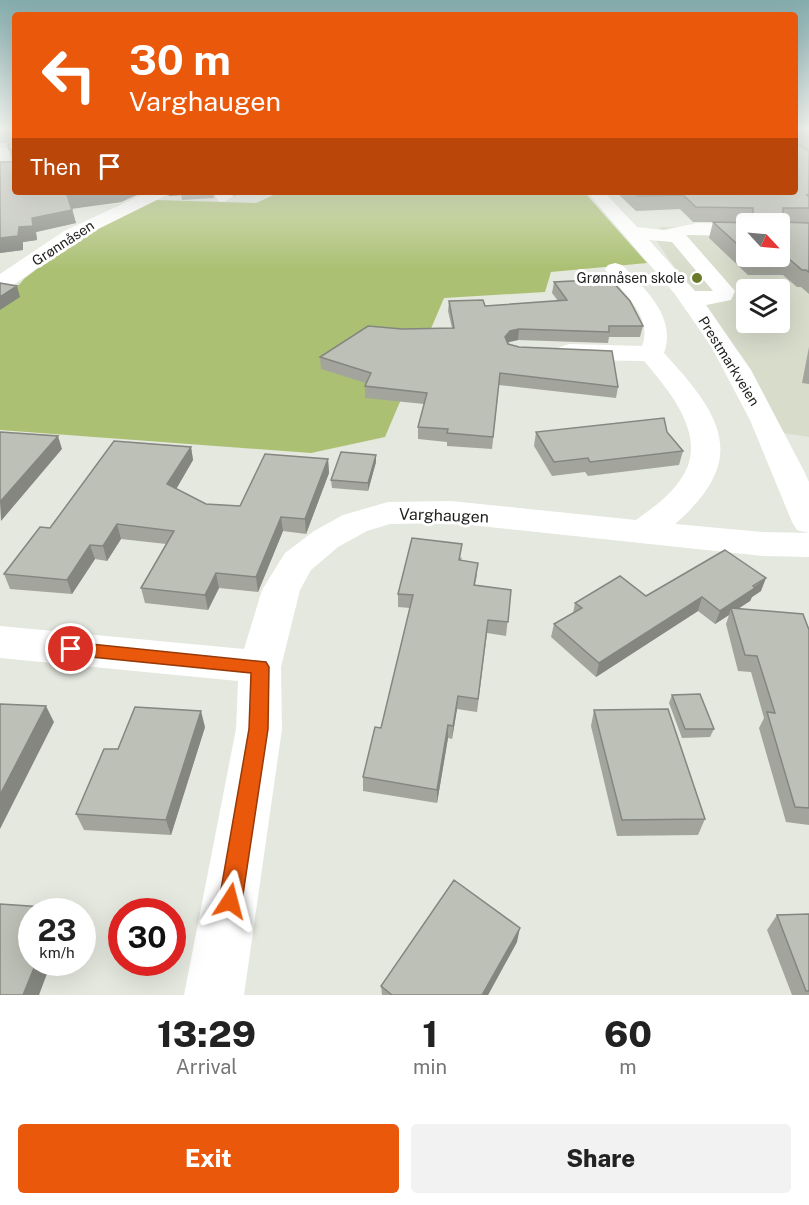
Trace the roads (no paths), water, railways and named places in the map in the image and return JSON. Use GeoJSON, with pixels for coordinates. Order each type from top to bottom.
{"type":"FeatureCollection","features":[{"type":"Feature","properties":{"kind":"street","name":"Grønnåsen"},"geometry":{"type":"LineString","coordinates":[[0,284],[71,235],[155,195]]}},
{"type":"Feature","properties":{"kind":"street","name":"Prestmarkveien"},"geometry":{"type":"LineString","coordinates":[[598,195],[708,323],[753,395],[809,522]]}},
{"type":"Feature","properties":{"kind":"street"},"geometry":{"type":"LineString","coordinates":[[668,235],[676,231],[736,230]]}},
{"type":"Feature","properties":{"kind":"street"},"geometry":{"type":"LineString","coordinates":[[631,232],[678,237],[724,291],[723,295],[715,298],[688,298]]}},
{"type":"Feature","properties":{"kind":"street"},"geometry":{"type":"LineString","coordinates":[[615,269],[652,315],[658,331],[657,344],[651,354]]}},
{"type":"Feature","properties":{"kind":"street"},"geometry":{"type":"LineString","coordinates":[[543,352],[651,354],[704,424],[706,456],[701,473],[692,489],[643,532]]}},
{"type":"Feature","properties":{"kind":"street","name":"Varghaugen"},"geometry":{"type":"LineString","coordinates":[[214,995],[259,729],[260,667],[281,590],[298,562],[326,539],[355,523],[388,513],[451,512],[763,544],[809,545]]}},
{"type":"Feature","properties":{"kind":"street"},"geometry":{"type":"LineString","coordinates":[[0,642],[260,667]]}},
{"type":"Feature","properties":{"kind":"place","name":"Grønnåsen skole"},"geometry":{"type":"Point","coordinates":[697,278]}}]}
